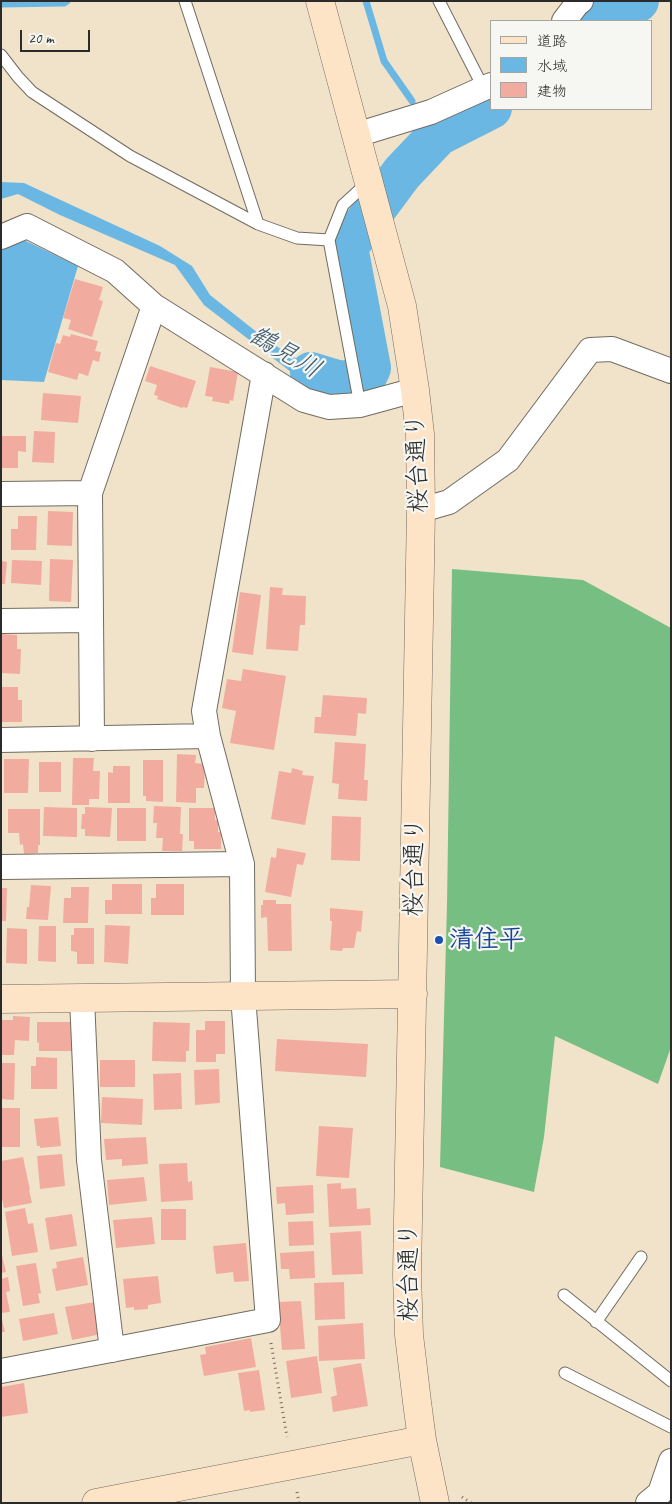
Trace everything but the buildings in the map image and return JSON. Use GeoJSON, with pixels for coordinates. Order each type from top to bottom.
{"type":"FeatureCollection","features":[{"type":"Feature","properties":{"kind":"street"},"geometry":{"type":"LineString","coordinates":[[320,1],[369,183]]}},
{"type":"Feature","properties":{"kind":"street"},"geometry":{"type":"LineString","coordinates":[[565,20],[580,1]]}},
{"type":"Feature","properties":{"kind":"street"},"geometry":{"type":"LineString","coordinates":[[356,134],[431,112],[487,87]]}},
{"type":"Feature","properties":{"kind":"street","name":"桜台通り"},"geometry":{"type":"LineString","coordinates":[[369,183],[402,306],[420,434],[421,510],[407,1275],[409,1335],[422,1440],[435,1503]]}},
{"type":"Feature","properties":{"kind":"street"},"geometry":{"type":"LineString","coordinates":[[1,237],[27,226],[116,271],[154,306],[304,400],[329,407],[359,398],[415,390]]}},
{"type":"Feature","properties":{"kind":"street"},"geometry":{"type":"LineString","coordinates":[[92,738],[90,492],[154,306]]}},
{"type":"Feature","properties":{"kind":"street"},"geometry":{"type":"LineString","coordinates":[[421,510],[449,502],[508,460],[590,350],[612,349],[671,371]]}},
{"type":"Feature","properties":{"kind":"street"},"geometry":{"type":"LineString","coordinates":[[1,1371],[268,1320],[243,996],[242,864],[208,736],[204,711],[264,374]]}},
{"type":"Feature","properties":{"kind":"street"},"geometry":{"type":"LineString","coordinates":[[1,494],[90,492]]}},
{"type":"Feature","properties":{"kind":"street"},"geometry":{"type":"LineString","coordinates":[[1,621],[91,620]]}},
{"type":"Feature","properties":{"kind":"street"},"geometry":{"type":"LineString","coordinates":[[1,740],[208,736]]}},
{"type":"Feature","properties":{"kind":"street"},"geometry":{"type":"LineString","coordinates":[[1,867],[242,864]]}},
{"type":"Feature","properties":{"kind":"street"},"geometry":{"type":"LineString","coordinates":[[1,999],[412,994]]}},
{"type":"Feature","properties":{"kind":"street"},"geometry":{"type":"LineString","coordinates":[[82,998],[89,1160],[112,1350]]}},
{"type":"Feature","properties":{"kind":"street"},"geometry":{"type":"LineString","coordinates":[[96,1503],[422,1440]]}},
{"type":"Feature","properties":{"kind":"street"},"geometry":{"type":"LineString","coordinates":[[648,1503],[660,1493],[671,1461]]}},
{"type":"Feature","properties":{"kind":"lane"},"geometry":{"type":"LineString","coordinates":[[186,1],[258,224]]}},
{"type":"Feature","properties":{"kind":"lane"},"geometry":{"type":"LineString","coordinates":[[439,1],[487,87]]}},
{"type":"Feature","properties":{"kind":"lane"},"geometry":{"type":"LineString","coordinates":[[1,55],[32,92],[130,156],[258,224],[297,238],[329,240]]}},
{"type":"Feature","properties":{"kind":"lane"},"geometry":{"type":"LineString","coordinates":[[359,398],[329,240],[343,206],[369,183]]}},
{"type":"Feature","properties":{"kind":"lane"},"geometry":{"type":"LineString","coordinates":[[596,1322],[641,1257]]}},
{"type":"Feature","properties":{"kind":"lane"},"geometry":{"type":"LineString","coordinates":[[564,1295],[671,1381]]}},
{"type":"Feature","properties":{"kind":"lane"},"geometry":{"type":"LineString","coordinates":[[566,1373],[671,1427]]}},
{"type":"Feature","properties":{"kind":"path"},"geometry":{"type":"LineString","coordinates":[[268,1320],[287,1437]]}},
{"type":"Feature","properties":{"kind":"path"},"geometry":{"type":"LineString","coordinates":[[296,1492],[298,1503]]}},
{"type":"Feature","properties":{"kind":"path"},"geometry":{"type":"LineString","coordinates":[[462,1497],[471,1503]]}},
{"type":"Feature","properties":{"kind":"green space"},"geometry":{"type":"Polygon","coordinates":[[[452,569],[583,580],[671,628],[671,1047],[658,1084],[555,1036],[544,1137],[534,1192],[440,1167],[447,904],[452,569]]]}},
{"type":"Feature","properties":{"kind":"water"},"geometry":{"type":"Polygon","coordinates":[[[1,182],[24,183],[160,246],[192,266],[210,295],[268,341],[318,372],[340,374],[364,369],[368,385],[341,392],[324,389],[291,372],[204,305],[175,265],[60,215],[18,194],[1,199],[1,182]]]}},
{"type":"Feature","properties":{"kind":"water"},"geometry":{"type":"Polygon","coordinates":[[[24,240],[78,266],[44,382],[1,380],[1,250],[24,240]]]}},
{"type":"Feature","properties":{"kind":"waterway"},"geometry":{"type":"LineString","coordinates":[[1,4],[64,3],[67,1]]}},
{"type":"Feature","properties":{"kind":"waterway"},"geometry":{"type":"LineString","coordinates":[[366,1],[384,61],[412,101]]}},
{"type":"Feature","properties":{"kind":"waterway","name":"鶴見川"},"geometry":{"type":"LineString","coordinates":[[586,20],[590,15],[638,1]]}},
{"type":"Feature","properties":{"kind":"waterway","name":"鶴見川"},"geometry":{"type":"LineString","coordinates":[[311,373],[341,382],[365,378],[370,368],[347,247],[402,173],[438,135],[490,109]]}},
{"type":"Feature","properties":{"kind":"waterway"},"geometry":{"type":"LineString","coordinates":[[432,128],[438,135]]}},
{"type":"Feature","properties":{"kind":"place","name":"清住平"},"geometry":{"type":"Point","coordinates":[439,940]}}]}
